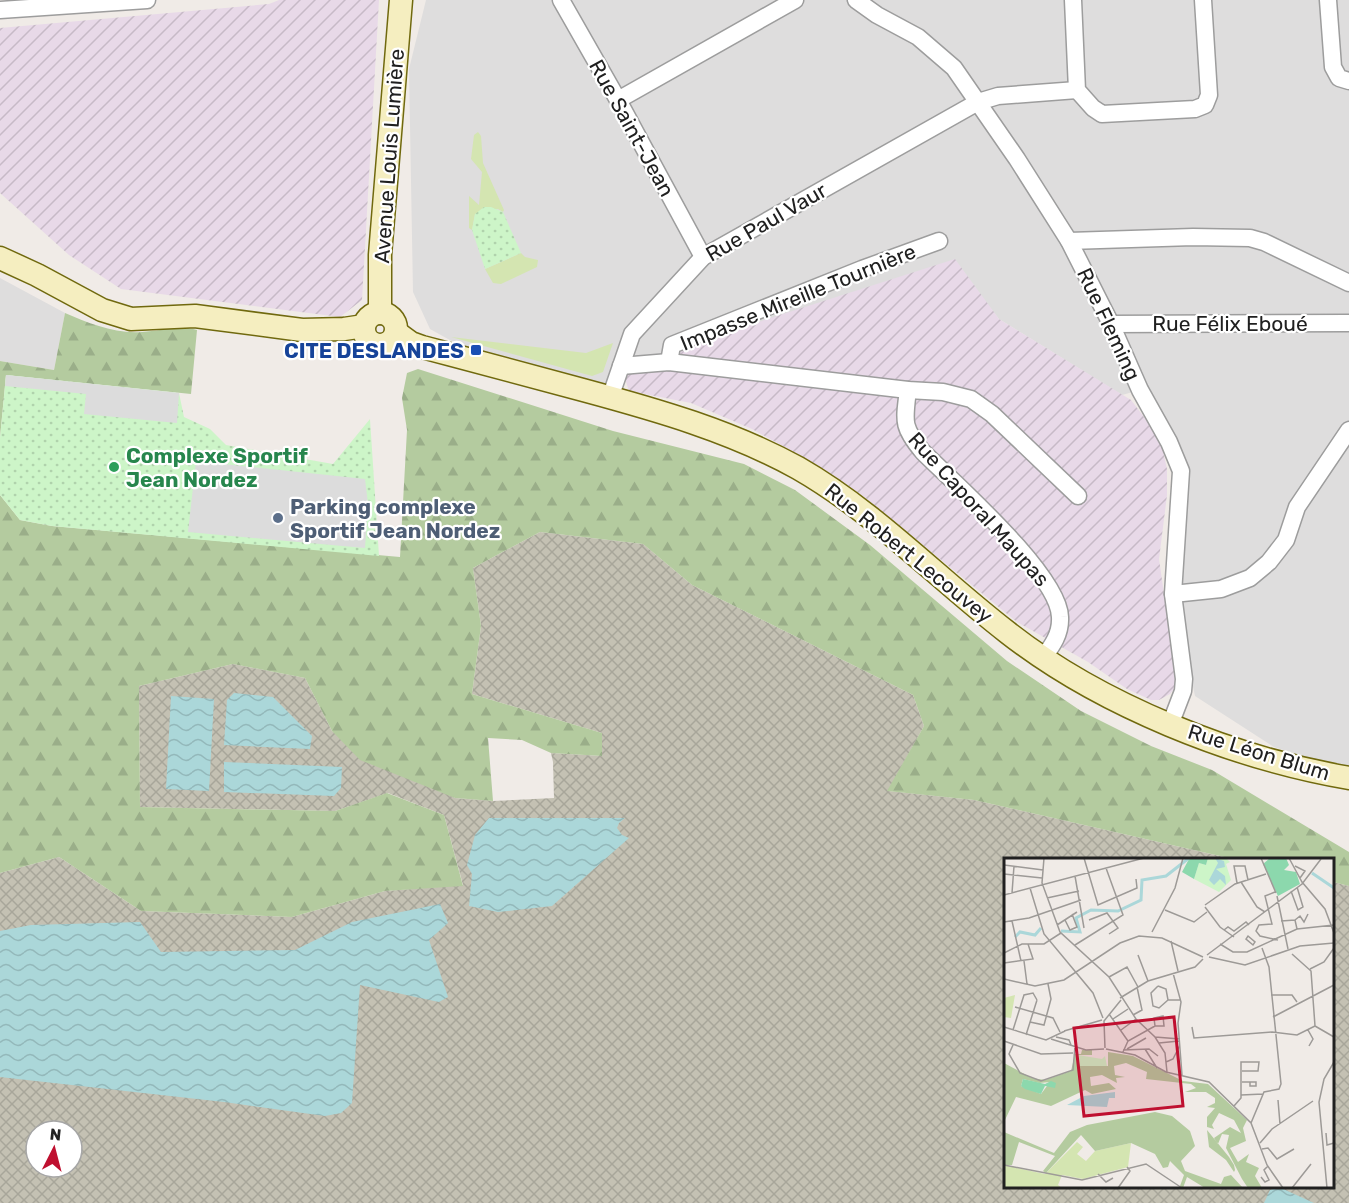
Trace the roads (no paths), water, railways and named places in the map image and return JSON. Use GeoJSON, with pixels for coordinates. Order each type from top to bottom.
{"type":"FeatureCollection","features":[{"type":"Feature","properties":{"kind":"street"},"geometry":{"type":"LineString","coordinates":[[0,10],[147,0]]}},
{"type":"Feature","properties":{"kind":"street","name":"Avenue Louis Lumière"},"geometry":{"type":"LineString","coordinates":[[372,319],[380,255],[401,0]]}},
{"type":"Feature","properties":{"kind":"street","name":"Rue Saint-Jean"},"geometry":{"type":"LineString","coordinates":[[561,0],[703,256]]}},
{"type":"Feature","properties":{"kind":"street"},"geometry":{"type":"LineString","coordinates":[[618,100],[795,0]]}},
{"type":"Feature","properties":{"kind":"street","name":"Rue Fleming"},"geometry":{"type":"LineString","coordinates":[[856,0],[877,15],[918,37],[954,68],[1070,241],[1111,324],[1140,390],[1169,442],[1181,471],[1173,594],[1184,679],[1183,691],[1170,725]]}},
{"type":"Feature","properties":{"kind":"street"},"geometry":{"type":"LineString","coordinates":[[1073,0],[1077,90],[1093,108],[1102,114],[1200,108],[1208,100],[1203,0]]}},
{"type":"Feature","properties":{"kind":"street"},"geometry":{"type":"LineString","coordinates":[[1328,0],[1333,67],[1339,78],[1349,81]]}},
{"type":"Feature","properties":{"kind":"street","name":"Rue Paul Vaur"},"geometry":{"type":"LineString","coordinates":[[610,398],[632,334],[703,256],[978,102],[998,96],[1077,90]]}},
{"type":"Feature","properties":{"kind":"street"},"geometry":{"type":"LineString","coordinates":[[1070,241],[1193,237],[1250,238],[1349,283]]}},
{"type":"Feature","properties":{"kind":"street","name":"Impasse Mireille Tournière"},"geometry":{"type":"LineString","coordinates":[[669,362],[672,345],[862,269],[939,241]]}},
{"type":"Feature","properties":{"kind":"street"},"geometry":{"type":"LineString","coordinates":[[0,258],[102,310],[131,319],[195,316],[302,330],[344,329],[372,319]]}},
{"type":"Feature","properties":{"kind":"street","name":"Rue Robert Lecouvey"},"geometry":{"type":"LineString","coordinates":[[372,319],[366,338],[375,344],[385,344],[394,337],[396,332],[411,344],[685,420],[735,438],[800,470],[858,508],[1007,633],[1042,658],[1085,683],[1170,725]]}},
{"type":"Feature","properties":{"kind":"street","name":"Rue Félix Eboué"},"geometry":{"type":"LineString","coordinates":[[1111,324],[1349,323]]}},
{"type":"Feature","properties":{"kind":"street"},"geometry":{"type":"LineString","coordinates":[[621,366],[669,362],[908,390],[943,392],[971,399],[992,414],[1078,496]]}},
{"type":"Feature","properties":{"kind":"street","name":"Rue Caporal Maupas"},"geometry":{"type":"LineString","coordinates":[[908,390],[905,416],[908,434],[923,452],[1021,549],[1053,592],[1060,617],[1058,633],[1042,658]]}},
{"type":"Feature","properties":{"kind":"street"},"geometry":{"type":"LineString","coordinates":[[1173,594],[1221,589],[1250,578],[1269,562],[1287,540],[1296,507],[1349,430]]}},
{"type":"Feature","properties":{"kind":"street","name":"Rue Léon Blum"},"geometry":{"type":"LineString","coordinates":[[1170,725],[1283,764],[1349,778]]}},
{"type":"Feature","properties":{"kind":"water"},"geometry":{"type":"Polygon","coordinates":[[[234,693],[273,697],[312,736],[310,749],[224,745],[227,700],[234,693]]]}},
{"type":"Feature","properties":{"kind":"water"},"geometry":{"type":"Polygon","coordinates":[[[171,696],[214,699],[209,791],[166,789],[171,696]]]}},
{"type":"Feature","properties":{"kind":"water"},"geometry":{"type":"Polygon","coordinates":[[[224,762],[342,767],[341,788],[334,796],[224,792],[224,762]]]}},
{"type":"Feature","properties":{"kind":"water"},"geometry":{"type":"Polygon","coordinates":[[[489,818],[625,818],[617,828],[622,835],[629,838],[552,906],[498,912],[469,906],[472,874],[467,865],[475,835],[489,818]]]}},
{"type":"Feature","properties":{"kind":"water"},"geometry":{"type":"Polygon","coordinates":[[[440,904],[448,923],[429,940],[448,997],[439,1002],[360,985],[352,1103],[341,1113],[325,1116],[224,1102],[0,1077],[0,931],[31,925],[140,922],[161,952],[295,950],[352,922],[440,904]]]}},
{"type":"Feature","properties":{"kind":"water"},"geometry":{"type":"Polygon","coordinates":[[[1280,1188],[1314,1203],[1264,1203],[1270,1190],[1280,1188]]]}},
{"type":"Feature","properties":{"kind":"place","name":"CITE DESLANDES"},"geometry":{"type":"Point","coordinates":[476,350]}},
{"type":"Feature","properties":{"kind":"place","name":"Complexe Sportif Jean Nordez"},"geometry":{"type":"Point","coordinates":[114,467]}},
{"type":"Feature","properties":{"kind":"place","name":"Parking complexe Sportif Jean Nordez"},"geometry":{"type":"Point","coordinates":[278,518]}}]}
